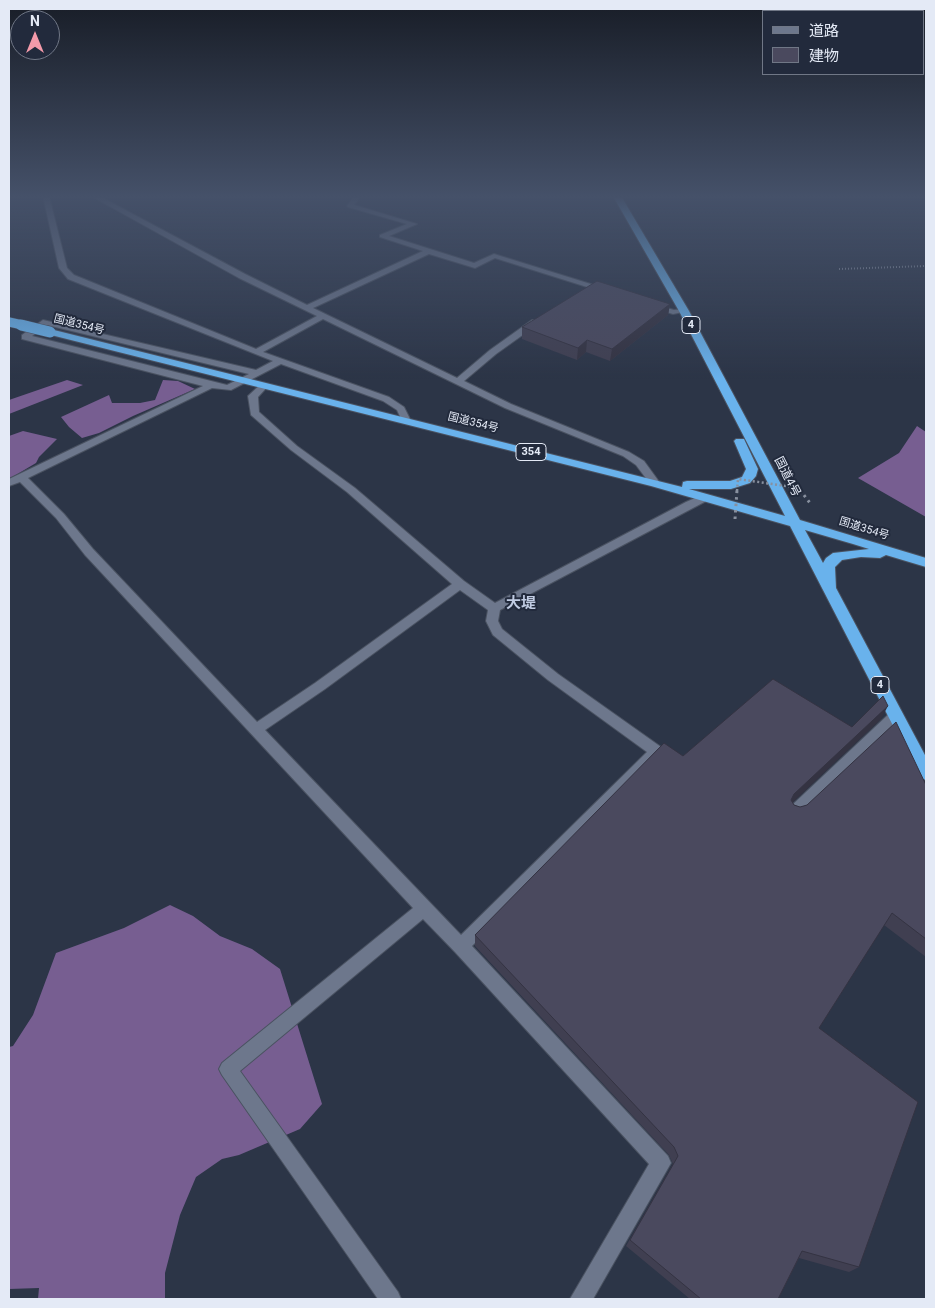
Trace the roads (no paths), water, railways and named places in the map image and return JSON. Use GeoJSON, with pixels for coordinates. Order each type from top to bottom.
{"type":"FeatureCollection","features":[{"type":"Feature","properties":{"kind":"highway","name":"国道4号"},"geometry":{"type":"LineString","coordinates":[[653,257],[684,311],[926,773]]}},
{"type":"Feature","properties":{"kind":"highway","name":"国道354号"},"geometry":{"type":"LineString","coordinates":[[9,322],[655,483],[924,562]]}},
{"type":"Feature","properties":{"kind":"highway"},"geometry":{"type":"LineString","coordinates":[[655,483],[720,486],[740,484],[746,480],[750,476],[752,469],[738,436],[741,420]]}},
{"type":"Feature","properties":{"kind":"highway"},"geometry":{"type":"LineString","coordinates":[[833,597],[828,578],[828,567],[831,561],[838,556],[861,552],[924,562]]}},
{"type":"Feature","properties":{"kind":"street"},"geometry":{"type":"LineString","coordinates":[[60,257],[63,268],[71,277],[85,284],[256,352],[386,399],[401,409],[406,421]]}},
{"type":"Feature","properties":{"kind":"street"},"geometry":{"type":"LineString","coordinates":[[207,257],[508,406],[626,454],[640,463],[655,483]]}},
{"type":"Feature","properties":{"kind":"street"},"geometry":{"type":"LineString","coordinates":[[308,308],[416,257]]}},
{"type":"Feature","properties":{"kind":"street"},"geometry":{"type":"LineString","coordinates":[[444,257],[475,266],[492,257]]}},
{"type":"Feature","properties":{"kind":"street"},"geometry":{"type":"LineString","coordinates":[[497,257],[591,289],[612,292]]}},
{"type":"Feature","properties":{"kind":"street"},"geometry":{"type":"LineString","coordinates":[[647,303],[673,312],[684,311]]}},
{"type":"Feature","properties":{"kind":"street"},"geometry":{"type":"LineString","coordinates":[[256,352],[324,315]]}},
{"type":"Feature","properties":{"kind":"street"},"geometry":{"type":"LineString","coordinates":[[459,381],[493,352],[543,317]]}},
{"type":"Feature","properties":{"kind":"street"},"geometry":{"type":"LineString","coordinates":[[256,373],[46,322],[25,336],[228,388],[280,361]]}},
{"type":"Feature","properties":{"kind":"street"},"geometry":{"type":"LineString","coordinates":[[9,483],[211,384]]}},
{"type":"Feature","properties":{"kind":"street"},"geometry":{"type":"LineString","coordinates":[[264,386],[253,396],[254,414],[294,448],[351,490],[460,584],[494,608]]}},
{"type":"Feature","properties":{"kind":"street"},"geometry":{"type":"LineString","coordinates":[[20,477],[60,516],[89,552],[424,910],[462,946],[660,1163],[581,1299]]}},
{"type":"Feature","properties":{"kind":"street"},"geometry":{"type":"LineString","coordinates":[[494,608],[706,497]]}},
{"type":"Feature","properties":{"kind":"street"},"geometry":{"type":"LineString","coordinates":[[256,729],[320,686],[460,584]]}},
{"type":"Feature","properties":{"kind":"street"},"geometry":{"type":"LineString","coordinates":[[462,946],[656,751],[553,677],[497,632],[492,621],[494,608]]}},
{"type":"Feature","properties":{"kind":"street"},"geometry":{"type":"LineString","coordinates":[[794,812],[896,716]]}},
{"type":"Feature","properties":{"kind":"street"},"geometry":{"type":"LineString","coordinates":[[391,1299],[228,1069],[424,910]]}},
{"type":"Feature","properties":{"kind":"district","name":"大堤"},"geometry":{"type":"Point","coordinates":[521,604]}}]}
